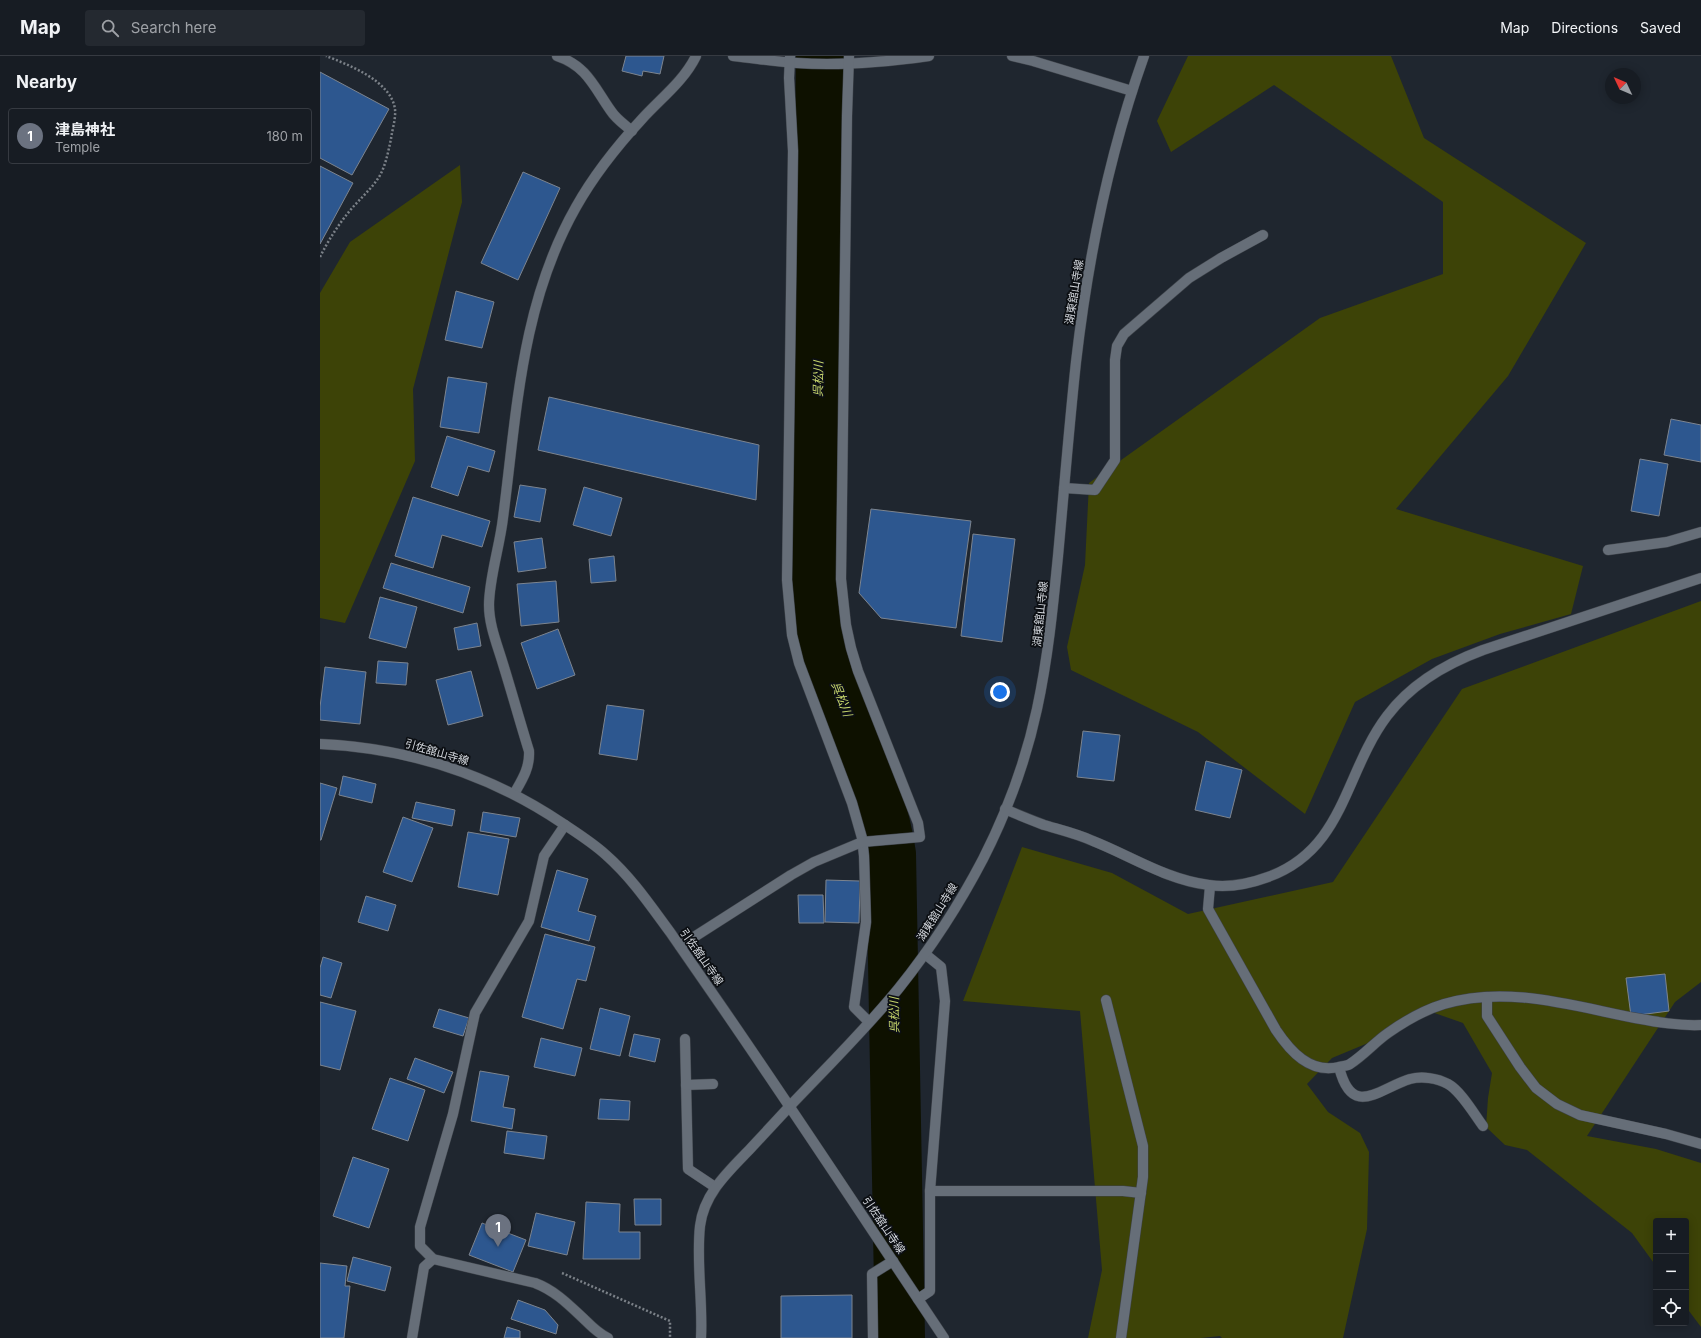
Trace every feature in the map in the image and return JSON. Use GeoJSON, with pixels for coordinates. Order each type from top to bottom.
{"type":"FeatureCollection","features":[{"type":"Feature","properties":{"kind":"street"},"geometry":{"type":"LineString","coordinates":[[557,56],[574,64],[586,74],[612,113],[632,130]]}},
{"type":"Feature","properties":{"kind":"street"},"geometry":{"type":"LineString","coordinates":[[514,794],[530,761],[529,751],[494,632],[489,604],[502,529],[526,343],[534,308],[545,273],[559,239],[576,206],[596,175],[632,130],[685,74],[696,56]]}},
{"type":"Feature","properties":{"kind":"street"},"geometry":{"type":"LineString","coordinates":[[733,56],[792,60],[847,61],[929,56]]}},
{"type":"Feature","properties":{"kind":"street"},"geometry":{"type":"LineString","coordinates":[[1012,56],[1132,91]]}},
{"type":"Feature","properties":{"kind":"street","name":"湖東舘山寺線"},"geometry":{"type":"LineString","coordinates":[[701,1338],[700,1224],[706,1205],[715,1187],[869,1022],[898,989],[923,957],[959,903],[984,858],[1005,809],[1023,760],[1037,710],[1047,659],[1076,362],[1090,266],[1110,172],[1132,91],[1144,56]]}},
{"type":"Feature","properties":{"kind":"street"},"geometry":{"type":"LineString","coordinates":[[792,60],[793,151],[787,580],[789,607],[792,635],[799,663],[852,803],[862,842],[865,875],[866,922],[854,1007],[869,1022]]}},
{"type":"Feature","properties":{"kind":"street"},"geometry":{"type":"LineString","coordinates":[[680,946],[791,874],[814,862],[862,842],[920,838],[918,823],[858,671],[846,625],[842,602],[841,579],[847,61]]}},
{"type":"Feature","properties":{"kind":"street"},"geometry":{"type":"LineString","coordinates":[[1064,488],[1094,490],[1115,460],[1114,360],[1117,346],[1124,334],[1189,278],[1221,258],[1263,235]]}},
{"type":"Feature","properties":{"kind":"street"},"geometry":{"type":"LineString","coordinates":[[1608,550],[1667,542],[1701,532]]}},
{"type":"Feature","properties":{"kind":"street"},"geometry":{"type":"LineString","coordinates":[[1005,809],[1092,840],[1166,874],[1188,882],[1210,886],[1233,886],[1256,882],[1297,862],[1314,847],[1329,829],[1341,810],[1363,757],[1387,716],[1402,698],[1440,669],[1460,658],[1701,578]]}},
{"type":"Feature","properties":{"kind":"street","name":"引佐舘山寺線"},"geometry":{"type":"LineString","coordinates":[[320,744],[372,748],[431,761],[466,773],[514,794],[540,809],[586,839],[622,869],[680,946],[790,1106],[893,1261],[921,1297],[924,1308],[944,1338]]}},
{"type":"Feature","properties":{"kind":"street"},"geometry":{"type":"LineString","coordinates":[[565,825],[544,856],[529,921],[475,1012],[453,1114],[420,1227],[420,1246],[433,1259],[535,1283],[548,1288],[599,1333],[608,1338]]}},
{"type":"Feature","properties":{"kind":"street"},"geometry":{"type":"LineString","coordinates":[[1210,886],[1208,909],[1286,1045],[1299,1058],[1315,1066],[1332,1069],[1349,1065],[1387,1034],[1414,1016],[1444,1004],[1475,998],[1514,997],[1662,1023],[1701,1026]]}},
{"type":"Feature","properties":{"kind":"street"},"geometry":{"type":"LineString","coordinates":[[921,1297],[930,1291],[930,1191],[945,1001],[941,967],[923,957]]}},
{"type":"Feature","properties":{"kind":"street"},"geometry":{"type":"LineString","coordinates":[[1487,997],[1488,1016],[1520,1067],[1536,1088],[1556,1104],[1580,1115],[1666,1134],[1701,1144]]}},
{"type":"Feature","properties":{"kind":"street"},"geometry":{"type":"LineString","coordinates":[[1106,1000],[1143,1146],[1144,1177],[1121,1338]]}},
{"type":"Feature","properties":{"kind":"street"},"geometry":{"type":"LineString","coordinates":[[685,1039],[688,1169],[715,1187]]}},
{"type":"Feature","properties":{"kind":"street"},"geometry":{"type":"LineString","coordinates":[[1339,1067],[1342,1079],[1348,1090],[1358,1096],[1370,1096],[1410,1079],[1430,1078],[1449,1085],[1464,1099],[1483,1126]]}},
{"type":"Feature","properties":{"kind":"street"},"geometry":{"type":"LineString","coordinates":[[686,1085],[713,1084]]}},
{"type":"Feature","properties":{"kind":"street"},"geometry":{"type":"LineString","coordinates":[[930,1191],[1123,1191],[1141,1193]]}},
{"type":"Feature","properties":{"kind":"street"},"geometry":{"type":"LineString","coordinates":[[412,1338],[424,1267],[433,1259]]}},
{"type":"Feature","properties":{"kind":"street"},"geometry":{"type":"LineString","coordinates":[[873,1338],[872,1274],[893,1261]]}},
{"type":"Feature","properties":{"kind":"path"},"geometry":{"type":"LineString","coordinates":[[320,258],[340,222],[372,186],[384,168],[394,123],[395,109],[391,96],[382,86],[368,76],[326,56]]}},
{"type":"Feature","properties":{"kind":"path"},"geometry":{"type":"LineString","coordinates":[[556,1270],[670,1321],[670,1338]]}},
{"type":"Feature","properties":{"kind":"green space"},"geometry":{"type":"Polygon","coordinates":[[[1188,56],[1391,56],[1424,138],[1586,243],[1508,376],[1396,509],[1583,566],[1571,614],[1500,634],[1432,659],[1355,702],[1305,814],[1198,732],[1071,670],[1067,647],[1085,565],[1089,483],[1320,318],[1443,274],[1443,202],[1274,85],[1171,152],[1157,121],[1188,56]]]}},
{"type":"Feature","properties":{"kind":"green space"},"geometry":{"type":"Polygon","coordinates":[[[460,165],[462,202],[413,389],[415,461],[345,623],[320,618],[320,293],[350,242],[460,165]]]}},
{"type":"Feature","properties":{"kind":"green space"},"geometry":{"type":"Polygon","coordinates":[[[1701,601],[1701,982],[1675,1002],[1587,1136],[1656,1149],[1701,1163],[1701,1327],[1689,1311],[1689,1218],[1653,1218],[1653,1262],[1632,1233],[1527,1150],[1505,1145],[1486,1127],[1488,1098],[1492,1073],[1463,1023],[1423,1009],[1368,1043],[1332,1058],[1307,1084],[1328,1112],[1360,1133],[1369,1152],[1367,1229],[1343,1338],[1222,1338],[1220,1336],[1201,1338],[1088,1338],[1102,1270],[1080,1011],[963,1001],[1022,847],[1112,873],[1188,914],[1333,882],[1462,689],[1701,601]]]}},
{"type":"Feature","properties":{"kind":"building"},"geometry":{"type":"Polygon","coordinates":[[[626,56],[664,56],[660,74],[643,71],[642,76],[622,71],[626,56]]]}},
{"type":"Feature","properties":{"kind":"building"},"geometry":{"type":"Polygon","coordinates":[[[320,72],[389,109],[352,175],[320,158],[320,72]]]}},
{"type":"Feature","properties":{"kind":"building"},"geometry":{"type":"Polygon","coordinates":[[[320,166],[353,183],[320,244],[320,166]]]}},
{"type":"Feature","properties":{"kind":"building"},"geometry":{"type":"Polygon","coordinates":[[[523,172],[560,188],[518,280],[481,263],[523,172]]]}},
{"type":"Feature","properties":{"kind":"building"},"geometry":{"type":"Polygon","coordinates":[[[456,291],[494,302],[482,348],[445,340],[456,291]]]}},
{"type":"Feature","properties":{"kind":"building"},"geometry":{"type":"Polygon","coordinates":[[[448,377],[487,383],[479,433],[440,427],[448,377]]]}},
{"type":"Feature","properties":{"kind":"building"},"geometry":{"type":"Polygon","coordinates":[[[549,397],[759,445],[756,500],[538,450],[549,397]]]}},
{"type":"Feature","properties":{"kind":"building"},"geometry":{"type":"Polygon","coordinates":[[[1671,419],[1701,425],[1701,462],[1664,455],[1671,419]]]}},
{"type":"Feature","properties":{"kind":"building"},"geometry":{"type":"Polygon","coordinates":[[[447,436],[495,451],[489,472],[468,466],[458,496],[431,487],[447,436]]]}},
{"type":"Feature","properties":{"kind":"building"},"geometry":{"type":"Polygon","coordinates":[[[1640,459],[1668,464],[1659,516],[1631,511],[1640,459]]]}},
{"type":"Feature","properties":{"kind":"building"},"geometry":{"type":"Polygon","coordinates":[[[520,485],[546,489],[540,522],[514,517],[520,485]]]}},
{"type":"Feature","properties":{"kind":"building"},"geometry":{"type":"Polygon","coordinates":[[[584,487],[622,498],[611,536],[573,525],[584,487]]]}},
{"type":"Feature","properties":{"kind":"building"},"geometry":{"type":"Polygon","coordinates":[[[413,497],[490,521],[482,547],[442,535],[433,568],[395,556],[413,497]]]}},
{"type":"Feature","properties":{"kind":"building"},"geometry":{"type":"Polygon","coordinates":[[[871,509],[971,521],[956,628],[881,618],[859,593],[871,509]]]}},
{"type":"Feature","properties":{"kind":"building"},"geometry":{"type":"Polygon","coordinates":[[[973,534],[1015,539],[1002,642],[961,636],[973,534]]]}},
{"type":"Feature","properties":{"kind":"building"},"geometry":{"type":"Polygon","coordinates":[[[542,538],[546,568],[518,572],[514,542],[542,538]]]}},
{"type":"Feature","properties":{"kind":"building"},"geometry":{"type":"Polygon","coordinates":[[[614,556],[616,581],[591,583],[589,559],[614,556]]]}},
{"type":"Feature","properties":{"kind":"building"},"geometry":{"type":"Polygon","coordinates":[[[391,563],[470,587],[463,613],[383,588],[391,563]]]}},
{"type":"Feature","properties":{"kind":"building"},"geometry":{"type":"Polygon","coordinates":[[[556,581],[559,622],[521,626],[517,584],[556,581]]]}},
{"type":"Feature","properties":{"kind":"building"},"geometry":{"type":"Polygon","coordinates":[[[380,597],[417,607],[406,648],[369,638],[380,597]]]}},
{"type":"Feature","properties":{"kind":"building"},"geometry":{"type":"Polygon","coordinates":[[[477,623],[481,646],[458,650],[454,628],[477,623]]]}},
{"type":"Feature","properties":{"kind":"building"},"geometry":{"type":"Polygon","coordinates":[[[558,629],[575,675],[537,689],[521,643],[558,629]]]}},
{"type":"Feature","properties":{"kind":"building"},"geometry":{"type":"Polygon","coordinates":[[[378,661],[408,663],[406,685],[376,683],[378,661]]]}},
{"type":"Feature","properties":{"kind":"building"},"geometry":{"type":"Polygon","coordinates":[[[325,667],[366,672],[360,724],[320,720],[320,707],[325,667]]]}},
{"type":"Feature","properties":{"kind":"building"},"geometry":{"type":"Polygon","coordinates":[[[471,671],[483,716],[448,725],[436,680],[471,671]]]}},
{"type":"Feature","properties":{"kind":"building"},"geometry":{"type":"Polygon","coordinates":[[[607,705],[644,710],[637,760],[599,754],[607,705]]]}},
{"type":"Feature","properties":{"kind":"building"},"geometry":{"type":"Polygon","coordinates":[[[1083,731],[1120,735],[1114,781],[1077,777],[1083,731]]]}},
{"type":"Feature","properties":{"kind":"building"},"geometry":{"type":"Polygon","coordinates":[[[1206,761],[1242,770],[1230,818],[1195,810],[1206,761]]]}},
{"type":"Feature","properties":{"kind":"building"},"geometry":{"type":"Polygon","coordinates":[[[343,776],[376,784],[372,803],[339,795],[343,776]]]}},
{"type":"Feature","properties":{"kind":"building"},"geometry":{"type":"Polygon","coordinates":[[[320,783],[337,788],[321,840],[320,840],[320,783]]]}},
{"type":"Feature","properties":{"kind":"building"},"geometry":{"type":"Polygon","coordinates":[[[416,802],[455,810],[452,826],[412,818],[416,802]]]}},
{"type":"Feature","properties":{"kind":"building"},"geometry":{"type":"Polygon","coordinates":[[[483,812],[520,818],[516,837],[480,831],[483,812]]]}},
{"type":"Feature","properties":{"kind":"building"},"geometry":{"type":"Polygon","coordinates":[[[403,817],[433,828],[412,882],[383,872],[403,817]]]}},
{"type":"Feature","properties":{"kind":"building"},"geometry":{"type":"Polygon","coordinates":[[[468,832],[509,839],[498,895],[458,887],[468,832]]]}},
{"type":"Feature","properties":{"kind":"building"},"geometry":{"type":"Polygon","coordinates":[[[557,870],[588,879],[578,911],[596,916],[589,941],[541,927],[557,870]]]}},
{"type":"Feature","properties":{"kind":"building"},"geometry":{"type":"Polygon","coordinates":[[[826,880],[860,881],[859,923],[825,922],[826,880]]]}},
{"type":"Feature","properties":{"kind":"building"},"geometry":{"type":"Polygon","coordinates":[[[798,895],[823,895],[824,923],[799,923],[798,895]]]}},
{"type":"Feature","properties":{"kind":"building"},"geometry":{"type":"Polygon","coordinates":[[[366,896],[396,905],[388,931],[358,922],[366,896]]]}},
{"type":"Feature","properties":{"kind":"building"},"geometry":{"type":"Polygon","coordinates":[[[545,934],[595,947],[586,981],[577,979],[563,1029],[522,1017],[545,934]]]}},
{"type":"Feature","properties":{"kind":"building"},"geometry":{"type":"Polygon","coordinates":[[[323,957],[342,963],[331,998],[320,995],[320,968],[323,957]]]}},
{"type":"Feature","properties":{"kind":"building"},"geometry":{"type":"Polygon","coordinates":[[[1665,974],[1669,1011],[1631,1016],[1626,978],[1665,974]]]}},
{"type":"Feature","properties":{"kind":"building"},"geometry":{"type":"Polygon","coordinates":[[[320,1002],[356,1011],[340,1070],[320,1065],[320,1002]]]}},
{"type":"Feature","properties":{"kind":"building"},"geometry":{"type":"Polygon","coordinates":[[[600,1008],[630,1016],[620,1056],[590,1049],[600,1008]]]}},
{"type":"Feature","properties":{"kind":"building"},"geometry":{"type":"Polygon","coordinates":[[[439,1009],[469,1018],[463,1036],[433,1027],[439,1009]]]}},
{"type":"Feature","properties":{"kind":"building"},"geometry":{"type":"Polygon","coordinates":[[[634,1034],[660,1039],[655,1062],[629,1056],[634,1034]]]}},
{"type":"Feature","properties":{"kind":"building"},"geometry":{"type":"Polygon","coordinates":[[[541,1038],[582,1048],[575,1076],[534,1067],[541,1038]]]}},
{"type":"Feature","properties":{"kind":"building"},"geometry":{"type":"Polygon","coordinates":[[[415,1058],[453,1072],[444,1093],[407,1079],[415,1058]]]}},
{"type":"Feature","properties":{"kind":"building"},"geometry":{"type":"Polygon","coordinates":[[[480,1071],[509,1076],[503,1107],[515,1109],[512,1129],[471,1121],[480,1071]]]}},
{"type":"Feature","properties":{"kind":"building"},"geometry":{"type":"Polygon","coordinates":[[[390,1078],[425,1090],[408,1141],[372,1129],[390,1078]]]}},
{"type":"Feature","properties":{"kind":"building"},"geometry":{"type":"Polygon","coordinates":[[[600,1099],[630,1101],[629,1120],[598,1119],[600,1099]]]}},
{"type":"Feature","properties":{"kind":"building"},"geometry":{"type":"Polygon","coordinates":[[[507,1131],[547,1136],[544,1159],[504,1153],[507,1131]]]}},
{"type":"Feature","properties":{"kind":"building"},"geometry":{"type":"Polygon","coordinates":[[[353,1157],[389,1169],[369,1228],[333,1216],[353,1157]]]}},
{"type":"Feature","properties":{"kind":"building"},"geometry":{"type":"Polygon","coordinates":[[[634,1199],[661,1199],[661,1225],[635,1225],[634,1199]]]}},
{"type":"Feature","properties":{"kind":"building"},"geometry":{"type":"Polygon","coordinates":[[[586,1202],[620,1204],[619,1232],[640,1232],[640,1259],[583,1259],[586,1202]]]}},
{"type":"Feature","properties":{"kind":"building"},"geometry":{"type":"Polygon","coordinates":[[[536,1213],[575,1222],[567,1255],[528,1246],[536,1213]]]}},
{"type":"Feature","properties":{"kind":"building"},"geometry":{"type":"Polygon","coordinates":[[[482,1223],[526,1240],[513,1272],[469,1255],[482,1223]]]}},
{"type":"Feature","properties":{"kind":"building"},"geometry":{"type":"Polygon","coordinates":[[[353,1257],[391,1267],[385,1291],[347,1281],[353,1257]]]}},
{"type":"Feature","properties":{"kind":"building"},"geometry":{"type":"Polygon","coordinates":[[[320,1263],[347,1266],[345,1286],[350,1286],[344,1338],[320,1338],[320,1263]]]}},
{"type":"Feature","properties":{"kind":"building"},"geometry":{"type":"Polygon","coordinates":[[[852,1295],[852,1338],[781,1338],[781,1296],[852,1295]]]}},
{"type":"Feature","properties":{"kind":"building"},"geometry":{"type":"Polygon","coordinates":[[[518,1300],[545,1310],[558,1325],[556,1334],[511,1319],[518,1300]]]}},
{"type":"Feature","properties":{"kind":"building"},"geometry":{"type":"Polygon","coordinates":[[[507,1327],[520,1331],[520,1338],[504,1338],[507,1327]]]}},
{"type":"Feature","properties":{"kind":"waterway","name":"呉松川"},"geometry":{"type":"LineString","coordinates":[[821,56],[814,579],[819,627],[825,654],[879,802],[891,854],[900,1338]]}},
{"type":"Feature","properties":{"kind":"place","name":"津島神社"},"geometry":{"type":"Point","coordinates":[498,1247]}}]}
